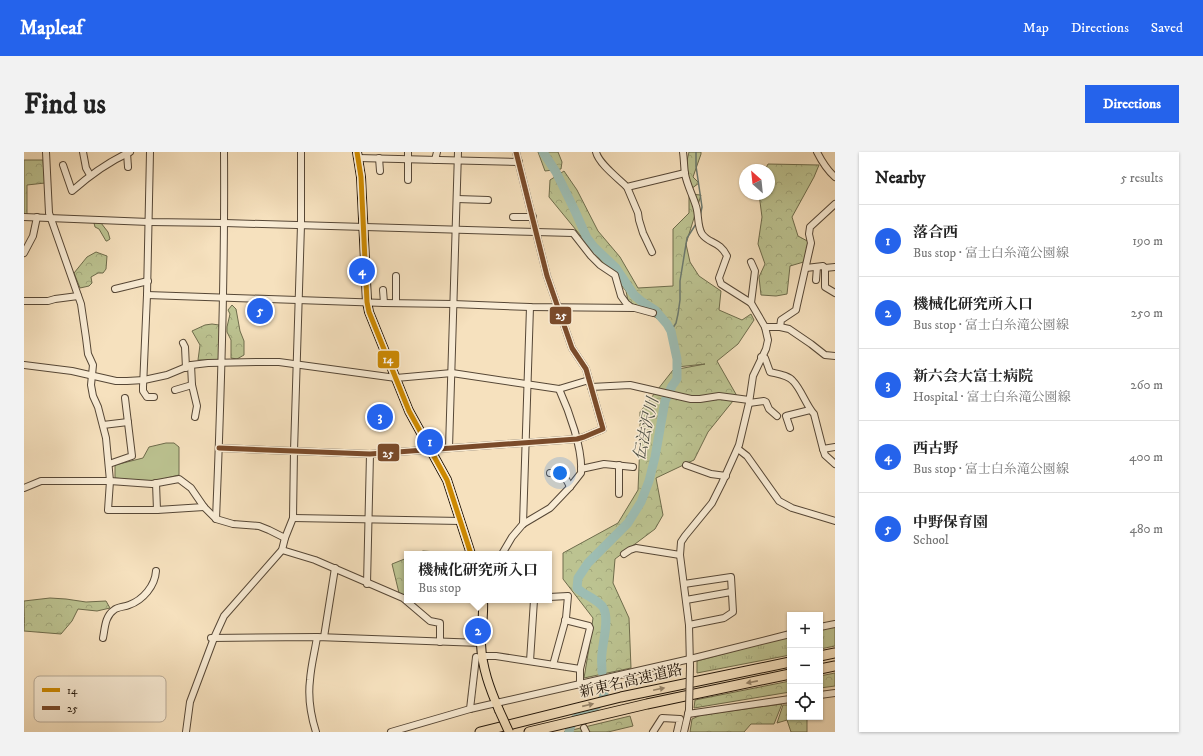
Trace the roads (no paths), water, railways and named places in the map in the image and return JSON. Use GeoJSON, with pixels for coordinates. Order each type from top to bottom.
{"type":"FeatureCollection","features":[{"type":"Feature","properties":{"kind":"highway"},"geometry":{"type":"LineString","coordinates":[[823,655],[835,653]]}},
{"type":"Feature","properties":{"kind":"highway","name":"新東名高速道路"},"geometry":{"type":"LineString","coordinates":[[480,732],[621,697],[787,663]]}},
{"type":"Feature","properties":{"kind":"highway"},"geometry":{"type":"LineString","coordinates":[[823,668],[835,666]]}},
{"type":"Feature","properties":{"kind":"highway","name":"新東名高速道路"},"geometry":{"type":"LineString","coordinates":[[529,732],[724,687],[787,675]]}},
{"type":"Feature","properties":{"kind":"main road"},"geometry":{"type":"LineString","coordinates":[[357,155],[361,177],[367,302],[369,312],[409,410],[447,480],[470,551]]}},
{"type":"Feature","properties":{"kind":"main road"},"geometry":{"type":"LineString","coordinates":[[483,603],[479,656],[497,707],[509,732]]}},
{"type":"Feature","properties":{"kind":"street"},"geometry":{"type":"LineString","coordinates":[[46,152],[49,213],[81,304],[88,354],[93,365],[91,385],[93,396],[98,407],[106,438],[110,481],[108,510],[204,508]]}},
{"type":"Feature","properties":{"kind":"street"},"geometry":{"type":"LineString","coordinates":[[83,152],[86,168],[90,175]]}},
{"type":"Feature","properties":{"kind":"street"},"geometry":{"type":"LineString","coordinates":[[150,152],[148,295],[143,387],[147,397],[154,397]]}},
{"type":"Feature","properties":{"kind":"street"},"geometry":{"type":"LineString","coordinates":[[216,519],[222,363],[225,223],[224,152]]}},
{"type":"Feature","properties":{"kind":"street"},"geometry":{"type":"LineString","coordinates":[[186,732],[190,702],[213,638],[224,616],[282,550],[284,538],[293,518],[296,364],[301,225],[301,152]]}},
{"type":"Feature","properties":{"kind":"street"},"geometry":{"type":"LineString","coordinates":[[408,152],[408,180]]}},
{"type":"Feature","properties":{"kind":"street"},"geometry":{"type":"LineString","coordinates":[[435,160],[437,152]]}},
{"type":"Feature","properties":{"kind":"street"},"geometry":{"type":"LineString","coordinates":[[449,448],[458,152]]}},
{"type":"Feature","properties":{"kind":"street"},"geometry":{"type":"LineString","coordinates":[[219,448],[370,454],[577,439],[603,429],[586,370],[572,348],[547,276],[516,152]]}},
{"type":"Feature","properties":{"kind":"street"},"geometry":{"type":"LineString","coordinates":[[596,152],[606,167],[627,187],[638,213],[643,233],[652,252]]}},
{"type":"Feature","properties":{"kind":"street"},"geometry":{"type":"LineString","coordinates":[[683,152],[685,173],[696,208],[702,234],[719,245],[727,256],[718,278],[720,284],[752,303],[765,328],[768,340],[766,349],[761,356],[753,376],[738,449],[712,503],[681,542],[680,555],[689,625],[690,663],[689,712],[684,732]]}},
{"type":"Feature","properties":{"kind":"street"},"geometry":{"type":"LineString","coordinates":[[817,152],[821,161],[835,177]]}},
{"type":"Feature","properties":{"kind":"street"},"geometry":{"type":"LineString","coordinates":[[63,165],[72,190],[90,175],[112,161],[129,153],[128,167]]}},
{"type":"Feature","properties":{"kind":"street"},"geometry":{"type":"LineString","coordinates":[[357,155],[379,158],[519,162]]}},
{"type":"Feature","properties":{"kind":"street"},"geometry":{"type":"LineString","coordinates":[[379,158],[380,171]]}},
{"type":"Feature","properties":{"kind":"street"},"geometry":{"type":"LineString","coordinates":[[627,187],[685,173]]}},
{"type":"Feature","properties":{"kind":"street"},"geometry":{"type":"LineString","coordinates":[[457,199],[488,200]]}},
{"type":"Feature","properties":{"kind":"street"},"geometry":{"type":"LineString","coordinates":[[780,327],[780,320],[796,310],[812,243],[809,234],[810,227],[835,204]]}},
{"type":"Feature","properties":{"kind":"street"},"geometry":{"type":"LineString","coordinates":[[24,217],[149,222],[573,233],[591,256],[600,265],[614,275],[621,296],[626,303],[631,307],[653,313]]}},
{"type":"Feature","properties":{"kind":"street"},"geometry":{"type":"LineString","coordinates":[[513,217],[533,217]]}},
{"type":"Feature","properties":{"kind":"street"},"geometry":{"type":"LineString","coordinates":[[24,253],[34,236],[37,218]]}},
{"type":"Feature","properties":{"kind":"street"},"geometry":{"type":"LineString","coordinates":[[751,262],[755,271],[752,303]]}},
{"type":"Feature","properties":{"kind":"street"},"geometry":{"type":"LineString","coordinates":[[806,268],[822,266],[825,268],[835,268]]}},
{"type":"Feature","properties":{"kind":"street"},"geometry":{"type":"LineString","coordinates":[[816,267],[816,280]]}},
{"type":"Feature","properties":{"kind":"street"},"geometry":{"type":"LineString","coordinates":[[825,268],[825,287],[835,293]]}},
{"type":"Feature","properties":{"kind":"street"},"geometry":{"type":"LineString","coordinates":[[396,276],[396,303]]}},
{"type":"Feature","properties":{"kind":"street"},"geometry":{"type":"LineString","coordinates":[[115,289],[148,281]]}},
{"type":"Feature","properties":{"kind":"street"},"geometry":{"type":"LineString","coordinates":[[383,290],[384,303]]}},
{"type":"Feature","properties":{"kind":"street"},"geometry":{"type":"LineString","coordinates":[[148,295],[530,307],[636,308]]}},
{"type":"Feature","properties":{"kind":"street"},"geometry":{"type":"LineString","coordinates":[[24,301],[48,301],[78,296]]}},
{"type":"Feature","properties":{"kind":"street"},"geometry":{"type":"LineString","coordinates":[[524,524],[530,307]]}},
{"type":"Feature","properties":{"kind":"street"},"geometry":{"type":"LineString","coordinates":[[765,328],[780,327],[789,329],[825,354],[835,356]]}},
{"type":"Feature","properties":{"kind":"street"},"geometry":{"type":"LineString","coordinates":[[183,343],[197,406],[195,417]]}},
{"type":"Feature","properties":{"kind":"street"},"geometry":{"type":"LineString","coordinates":[[761,356],[766,358],[770,372],[784,376],[793,381],[810,410],[814,414],[825,455],[835,464]]}},
{"type":"Feature","properties":{"kind":"street"},"geometry":{"type":"LineString","coordinates":[[24,365],[72,371],[116,381],[144,380],[167,375],[189,366],[222,363],[279,362],[396,378],[452,373],[559,389],[590,384],[630,384],[691,399],[719,396],[749,401],[764,401],[769,409],[777,416]]}},
{"type":"Feature","properties":{"kind":"street"},"geometry":{"type":"LineString","coordinates":[[175,390],[192,385]]}},
{"type":"Feature","properties":{"kind":"street"},"geometry":{"type":"LineString","coordinates":[[504,551],[512,537],[524,524],[550,508],[578,477],[581,470],[577,439],[559,389]]}},
{"type":"Feature","properties":{"kind":"street"},"geometry":{"type":"LineString","coordinates":[[109,464],[132,456],[125,398]]}},
{"type":"Feature","properties":{"kind":"street"},"geometry":{"type":"LineString","coordinates":[[790,428],[786,416],[810,410]]}},
{"type":"Feature","properties":{"kind":"street"},"geometry":{"type":"LineString","coordinates":[[103,425],[128,422]]}},
{"type":"Feature","properties":{"kind":"street"},"geometry":{"type":"LineString","coordinates":[[823,449],[835,447]]}},
{"type":"Feature","properties":{"kind":"street"},"geometry":{"type":"LineString","coordinates":[[738,449],[748,456],[779,501],[792,508],[835,521]]}},
{"type":"Feature","properties":{"kind":"street"},"geometry":{"type":"LineString","coordinates":[[367,584],[370,454]]}},
{"type":"Feature","properties":{"kind":"street"},"geometry":{"type":"LineString","coordinates":[[581,470],[604,464],[634,467]]}},
{"type":"Feature","properties":{"kind":"street"},"geometry":{"type":"LineString","coordinates":[[619,465],[619,494]]}},
{"type":"Feature","properties":{"kind":"street"},"geometry":{"type":"LineString","coordinates":[[686,465],[711,474],[726,476]]}},
{"type":"Feature","properties":{"kind":"street"},"geometry":{"type":"LineString","coordinates":[[550,473],[564,476],[570,486]]}},
{"type":"Feature","properties":{"kind":"street"},"geometry":{"type":"LineString","coordinates":[[24,488],[41,481],[110,481],[152,484],[179,479],[191,488],[204,508],[216,519],[233,524],[259,526],[284,538]]}},
{"type":"Feature","properties":{"kind":"street"},"geometry":{"type":"LineString","coordinates":[[156,483],[157,510]]}},
{"type":"Feature","properties":{"kind":"street"},"geometry":{"type":"LineString","coordinates":[[293,518],[461,521]]}},
{"type":"Feature","properties":{"kind":"street"},"geometry":{"type":"LineString","coordinates":[[624,554],[636,548],[680,555]]}},
{"type":"Feature","properties":{"kind":"street"},"geometry":{"type":"LineString","coordinates":[[282,550],[335,568],[367,584],[404,599]]}},
{"type":"Feature","properties":{"kind":"street"},"geometry":{"type":"LineString","coordinates":[[316,732],[313,722],[309,688],[310,679],[335,568]]}},
{"type":"Feature","properties":{"kind":"street"},"geometry":{"type":"LineString","coordinates":[[103,638],[105,623],[108,616],[114,609],[135,603],[142,598],[150,588],[155,578],[156,571]]}},
{"type":"Feature","properties":{"kind":"street"},"geometry":{"type":"LineString","coordinates":[[684,584],[731,577],[733,612],[724,618],[689,625]]}},
{"type":"Feature","properties":{"kind":"street"},"geometry":{"type":"LineString","coordinates":[[686,600],[731,592]]}},
{"type":"Feature","properties":{"kind":"street"},"geometry":{"type":"LineString","coordinates":[[552,597],[568,596],[565,620],[553,665]]}},
{"type":"Feature","properties":{"kind":"street"},"geometry":{"type":"LineString","coordinates":[[409,603],[430,621],[440,623],[440,642]]}},
{"type":"Feature","properties":{"kind":"street"},"geometry":{"type":"LineString","coordinates":[[530,661],[534,603]]}},
{"type":"Feature","properties":{"kind":"street"},"geometry":{"type":"LineString","coordinates":[[565,620],[589,626],[590,628],[580,669],[580,683]]}},
{"type":"Feature","properties":{"kind":"street"},"geometry":{"type":"LineString","coordinates":[[823,626],[835,624]]}},
{"type":"Feature","properties":{"kind":"street"},"geometry":{"type":"LineString","coordinates":[[390,732],[470,709],[497,707],[580,683],[690,663],[787,635]]}},
{"type":"Feature","properties":{"kind":"street"},"geometry":{"type":"LineString","coordinates":[[213,638],[320,637],[481,643]]}},
{"type":"Feature","properties":{"kind":"street"},"geometry":{"type":"LineString","coordinates":[[470,709],[474,676],[479,656],[496,656],[580,669]]}},
{"type":"Feature","properties":{"kind":"street"},"geometry":{"type":"LineString","coordinates":[[474,676],[485,675]]}},
{"type":"Feature","properties":{"kind":"street"},"geometry":{"type":"LineString","coordinates":[[823,695],[835,693]]}},
{"type":"Feature","properties":{"kind":"street"},"geometry":{"type":"LineString","coordinates":[[689,712],[787,699]]}},
{"type":"Feature","properties":{"kind":"street"},"geometry":{"type":"LineString","coordinates":[[653,732],[662,718],[680,719],[677,732]]}},
{"type":"Feature","properties":{"kind":"waterway","name":"伝法沢川"},"geometry":{"type":"LineString","coordinates":[[543,152],[556,172],[587,238],[594,247],[616,268],[634,295],[655,310],[667,324],[671,331],[677,359],[677,379],[665,401],[655,457],[649,481],[641,502],[628,523],[588,563],[578,578],[577,588],[599,603],[604,609],[606,625],[602,655],[602,672]]}},
{"type":"Feature","properties":{"kind":"waterway"},"geometry":{"type":"LineString","coordinates":[[696,152],[696,166],[702,207],[700,217]]}},
{"type":"Feature","properties":{"kind":"waterway"},"geometry":{"type":"LineString","coordinates":[[671,331],[676,323],[678,314],[680,281],[687,238],[696,224]]}},
{"type":"Feature","properties":{"kind":"waterway","name":"伝法沢川"},"geometry":{"type":"LineString","coordinates":[[569,732],[573,721],[597,705],[603,698],[603,685]]}},
{"type":"Feature","properties":{"kind":"place","name":"西古野"},"geometry":{"type":"Point","coordinates":[362,271]}},
{"type":"Feature","properties":{"kind":"place","name":"中野保育園"},"geometry":{"type":"Point","coordinates":[260,311]}},
{"type":"Feature","properties":{"kind":"place","name":"新六会大富士病院"},"geometry":{"type":"Point","coordinates":[380,417]}},
{"type":"Feature","properties":{"kind":"place","name":"落合西"},"geometry":{"type":"Point","coordinates":[430,442]}},
{"type":"Feature","properties":{"kind":"place","name":"機械化研究所入口"},"geometry":{"type":"Point","coordinates":[478,631]}}]}
